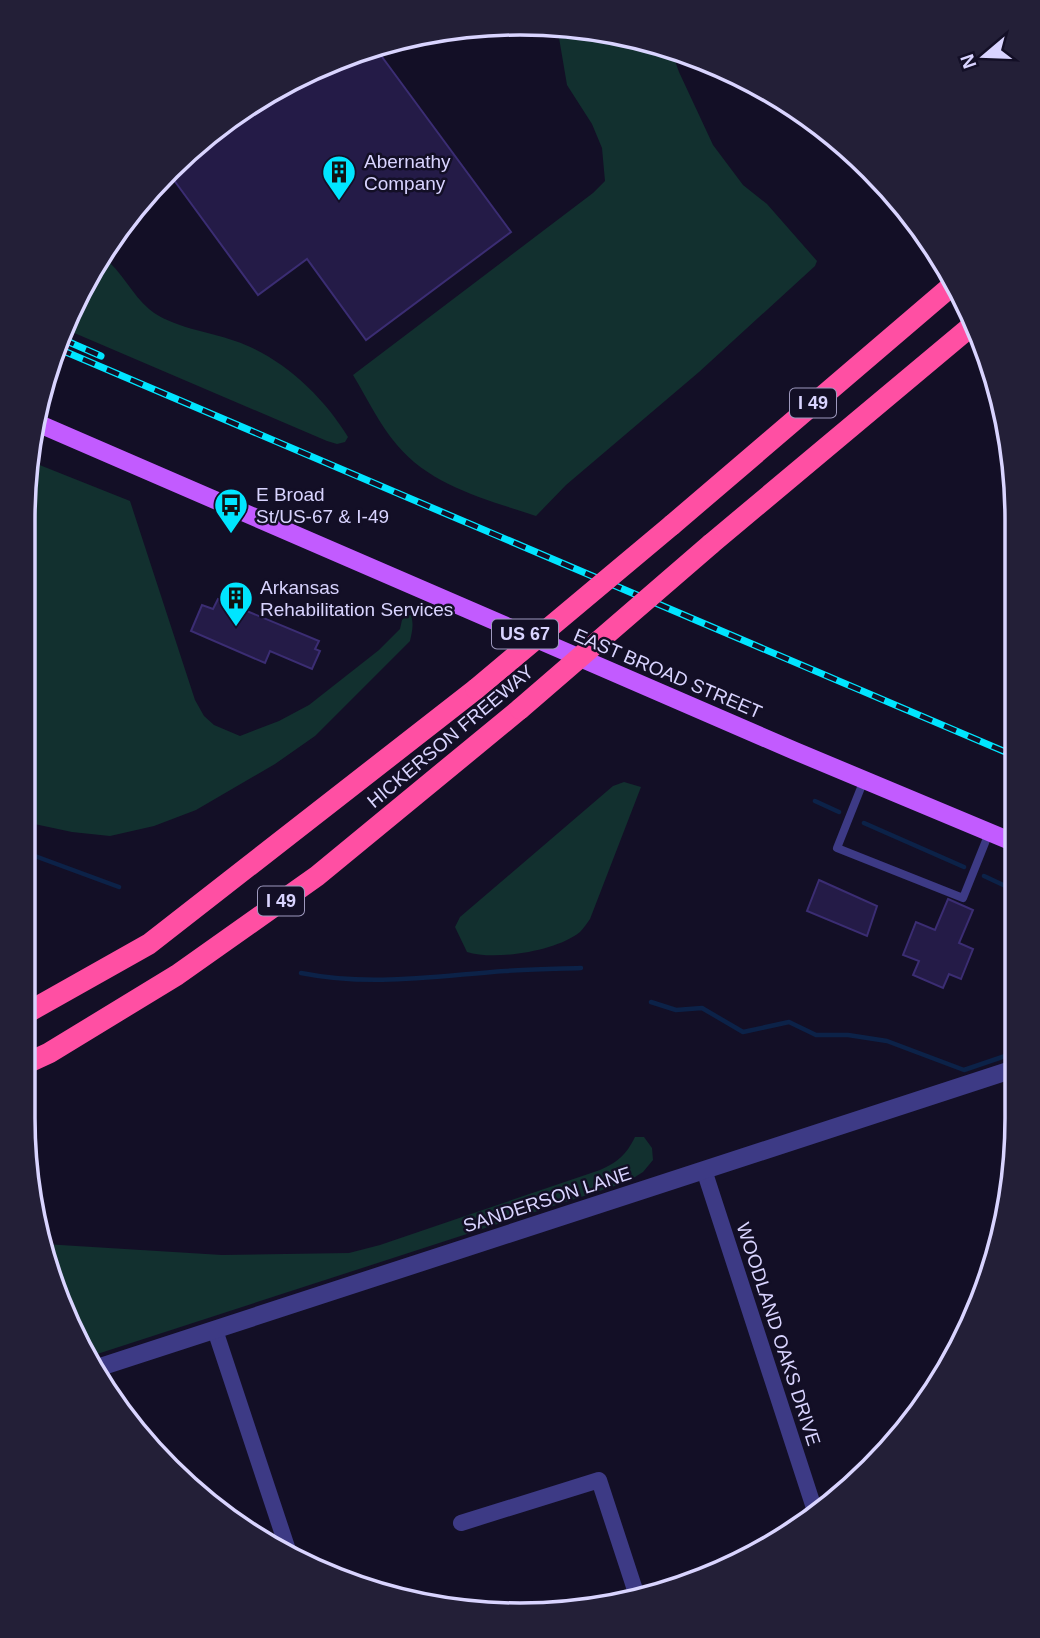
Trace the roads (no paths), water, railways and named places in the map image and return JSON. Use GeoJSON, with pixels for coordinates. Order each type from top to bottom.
{"type":"FeatureCollection","features":[{"type":"Feature","properties":{"kind":"highway","name":"HICKERSON FREEWAY"},"geometry":{"type":"LineString","coordinates":[[35,1008],[149,944],[476,689],[947,291]]}},
{"type":"Feature","properties":{"kind":"highway","name":"HICKERSON FREEWAY"},"geometry":{"type":"LineString","coordinates":[[35,1059],[177,975],[306,884],[520,709],[710,544],[966,330]]}},
{"type":"Feature","properties":{"kind":"highway"},"geometry":{"type":"LineString","coordinates":[[885,399],[969,335]]}},
{"type":"Feature","properties":{"kind":"main road","name":"EAST BROAD STREET"},"geometry":{"type":"LineString","coordinates":[[44,426],[1005,840]]}},
{"type":"Feature","properties":{"kind":"street","name":"SANDERSON LANE"},"geometry":{"type":"LineString","coordinates":[[104,1366],[1005,1072]]}},
{"type":"Feature","properties":{"kind":"street","name":"WOODLAND OAKS DRIVE"},"geometry":{"type":"LineString","coordinates":[[704,1170],[813,1504]]}},
{"type":"Feature","properties":{"kind":"street"},"geometry":{"type":"LineString","coordinates":[[215,1330],[286,1543]]}},
{"type":"Feature","properties":{"kind":"street"},"geometry":{"type":"LineString","coordinates":[[461,1523],[599,1480],[635,1589]]}},
{"type":"Feature","properties":{"kind":"lane"},"geometry":{"type":"LineString","coordinates":[[864,780],[837,848],[963,898],[989,833]]}},
{"type":"Feature","properties":{"kind":"waterway"},"geometry":{"type":"LineString","coordinates":[[815,801],[839,812]]}},
{"type":"Feature","properties":{"kind":"waterway"},"geometry":{"type":"LineString","coordinates":[[864,823],[964,867]]}},
{"type":"Feature","properties":{"kind":"waterway"},"geometry":{"type":"LineString","coordinates":[[35,856],[119,887]]}},
{"type":"Feature","properties":{"kind":"waterway"},"geometry":{"type":"LineString","coordinates":[[984,876],[1005,886]]}},
{"type":"Feature","properties":{"kind":"waterway"},"geometry":{"type":"LineString","coordinates":[[301,973],[378,980],[581,968]]}},
{"type":"Feature","properties":{"kind":"waterway"},"geometry":{"type":"LineString","coordinates":[[651,1002],[676,1010],[702,1008],[743,1032],[789,1022],[816,1035],[848,1035],[887,1041],[964,1070],[1005,1056]]}},
{"type":"Feature","properties":{"kind":"railway"},"geometry":{"type":"LineString","coordinates":[[69,342],[101,356]]}},
{"type":"Feature","properties":{"kind":"railway"},"geometry":{"type":"LineString","coordinates":[[65,352],[1005,752]]}},
{"type":"Feature","properties":{"kind":"place","name":"Abernathy Company"},"geometry":{"type":"Point","coordinates":[339,202]}},
{"type":"Feature","properties":{"kind":"place","name":"E Broad St/US-67 & I-49"},"geometry":{"type":"Point","coordinates":[231,535]}},
{"type":"Feature","properties":{"kind":"place","name":"Arkansas Rehabilitation Services"},"geometry":{"type":"Point","coordinates":[236,628]}}]}
